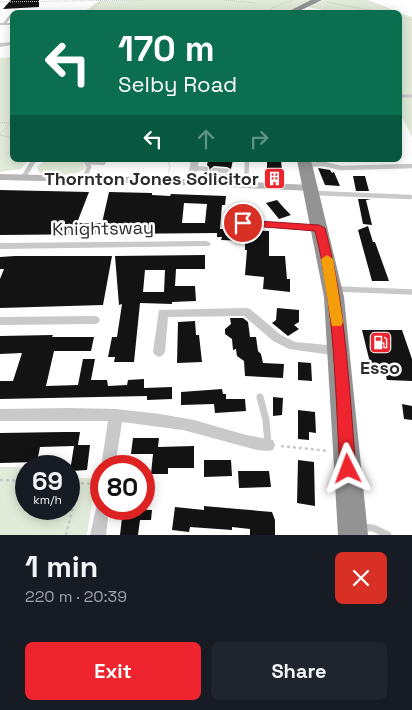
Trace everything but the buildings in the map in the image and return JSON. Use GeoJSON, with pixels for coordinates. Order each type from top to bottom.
{"type":"FeatureCollection","features":[{"type":"Feature","properties":{"kind":"highway"},"geometry":{"type":"LineString","coordinates":[[295,10],[315,1]]}},
{"type":"Feature","properties":{"kind":"highway"},"geometry":{"type":"LineString","coordinates":[[304,162],[333,289],[348,453],[352,531]]}},
{"type":"Feature","properties":{"kind":"main road"},"geometry":{"type":"LineString","coordinates":[[0,178],[191,182],[310,190]]}},
{"type":"Feature","properties":{"kind":"street"},"geometry":{"type":"LineString","coordinates":[[191,182],[193,164]]}},
{"type":"Feature","properties":{"kind":"street"},"geometry":{"type":"LineString","coordinates":[[243,223],[319,228]]}},
{"type":"Feature","properties":{"kind":"street","name":"Knightsway"},"geometry":{"type":"LineString","coordinates":[[0,246],[206,244]]}},
{"type":"Feature","properties":{"kind":"street"},"geometry":{"type":"LineString","coordinates":[[159,352],[163,313],[246,312],[277,338],[293,346],[340,352]]}},
{"type":"Feature","properties":{"kind":"street"},"geometry":{"type":"LineString","coordinates":[[0,321],[94,320]]}},
{"type":"Feature","properties":{"kind":"street"},"geometry":{"type":"LineString","coordinates":[[0,414],[137,416],[184,424],[244,442],[268,445]]}},
{"type":"Feature","properties":{"kind":"street"},"geometry":{"type":"LineString","coordinates":[[110,455],[116,416]]}},
{"type":"Feature","properties":{"kind":"street"},"geometry":{"type":"LineString","coordinates":[[98,535],[100,520]]}},
{"type":"Feature","properties":{"kind":"lane"},"geometry":{"type":"LineString","coordinates":[[22,178],[33,162]]}},
{"type":"Feature","properties":{"kind":"lane"},"geometry":{"type":"LineString","coordinates":[[84,180],[89,167],[87,162]]}},
{"type":"Feature","properties":{"kind":"lane"},"geometry":{"type":"LineString","coordinates":[[92,162],[103,164],[104,162]]}},
{"type":"Feature","properties":{"kind":"lane"},"geometry":{"type":"LineString","coordinates":[[246,185],[247,162]]}},
{"type":"Feature","properties":{"kind":"lane"},"geometry":{"type":"LineString","coordinates":[[304,162],[341,168],[412,166]]}},
{"type":"Feature","properties":{"kind":"lane"},"geometry":{"type":"LineString","coordinates":[[329,162],[330,166]]}},
{"type":"Feature","properties":{"kind":"lane"},"geometry":{"type":"LineString","coordinates":[[193,164],[206,169]]}},
{"type":"Feature","properties":{"kind":"lane"},"geometry":{"type":"LineString","coordinates":[[214,170],[227,171]]}},
{"type":"Feature","properties":{"kind":"lane"},"geometry":{"type":"LineString","coordinates":[[310,190],[410,197]]}},
{"type":"Feature","properties":{"kind":"lane"},"geometry":{"type":"LineString","coordinates":[[333,289],[412,292]]}},
{"type":"Feature","properties":{"kind":"lane"},"geometry":{"type":"LineString","coordinates":[[260,397],[266,420],[268,445]]}},
{"type":"Feature","properties":{"kind":"lane"},"geometry":{"type":"LineString","coordinates":[[352,531],[373,528],[388,535]]}},
{"type":"Feature","properties":{"kind":"path"},"geometry":{"type":"LineString","coordinates":[[91,10],[99,2],[137,0]]}},
{"type":"Feature","properties":{"kind":"path"},"geometry":{"type":"LineString","coordinates":[[0,2],[147,0]]}},
{"type":"Feature","properties":{"kind":"path"},"geometry":{"type":"LineString","coordinates":[[224,0],[256,3]]}},
{"type":"Feature","properties":{"kind":"path"},"geometry":{"type":"LineString","coordinates":[[272,10],[293,0]]}},
{"type":"Feature","properties":{"kind":"path"},"geometry":{"type":"LineString","coordinates":[[324,0],[368,10]]}},
{"type":"Feature","properties":{"kind":"path"},"geometry":{"type":"LineString","coordinates":[[0,135],[10,124]]}},
{"type":"Feature","properties":{"kind":"path"},"geometry":{"type":"LineString","coordinates":[[169,162],[170,167]]}},
{"type":"Feature","properties":{"kind":"path"},"geometry":{"type":"LineString","coordinates":[[268,445],[348,453]]}},
{"type":"Feature","properties":{"kind":"path"},"geometry":{"type":"LineString","coordinates":[[0,480],[15,481]]}},
{"type":"Feature","properties":{"kind":"path"},"geometry":{"type":"LineString","coordinates":[[66,535],[70,520]]}},
{"type":"Feature","properties":{"kind":"green space"},"geometry":{"type":"Polygon","coordinates":[[[313,0],[290,10],[87,10],[98,1],[313,0]]]}},
{"type":"Feature","properties":{"kind":"green space"},"geometry":{"type":"Polygon","coordinates":[[[324,0],[368,0],[394,10],[324,10],[307,7],[324,0]]]}},
{"type":"Feature","properties":{"kind":"green space"},"geometry":{"type":"Polygon","coordinates":[[[402,14],[412,17],[412,137],[402,117],[402,14]]]}},
{"type":"Feature","properties":{"kind":"green space"},"geometry":{"type":"Polygon","coordinates":[[[10,57],[10,162],[26,162],[21,169],[0,172],[0,58],[10,57]]]}},
{"type":"Feature","properties":{"kind":"green space"},"geometry":{"type":"Polygon","coordinates":[[[43,162],[83,162],[85,168],[63,176],[44,174],[39,172],[37,167],[43,162]]]}},
{"type":"Feature","properties":{"kind":"green space"},"geometry":{"type":"Polygon","coordinates":[[[0,467],[15,467],[15,520],[80,520],[80,478],[90,478],[90,516],[87,535],[0,535],[0,467]]]}},
{"type":"Feature","properties":{"kind":"slow traffic"},"geometry":{"type":"LineString","coordinates":[[327,259],[337,322]]}},
{"type":"Feature","properties":{"kind":"place","name":"Thornton Jones Solicitor"},"geometry":{"type":"Point","coordinates":[275,178]}},
{"type":"Feature","properties":{"kind":"place","name":"Esso"},"geometry":{"type":"Point","coordinates":[380,342]}},
{"type":"Feature","properties":{"kind":"route"},"geometry":{"type":"LineString","coordinates":[[243,223],[319,228],[333,289],[340,352],[348,469]]}}]}
